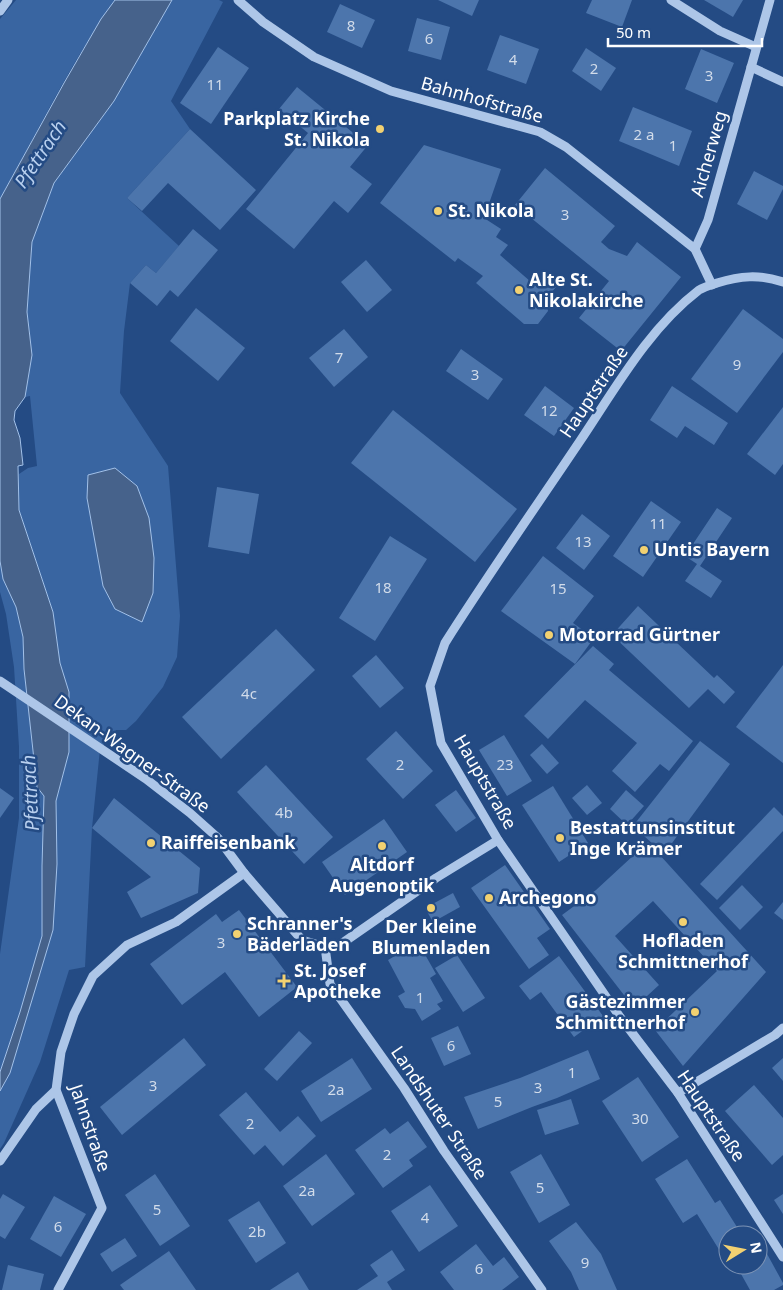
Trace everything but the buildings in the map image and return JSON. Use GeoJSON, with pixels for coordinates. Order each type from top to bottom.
{"type":"FeatureCollection","features":[{"type":"Feature","properties":{"kind":"street"},"geometry":{"type":"LineString","coordinates":[[0,11],[8,0]]}},
{"type":"Feature","properties":{"kind":"street","name":"Bahnhofstraße"},"geometry":{"type":"LineString","coordinates":[[238,0],[263,22],[322,61],[391,91],[540,132],[566,147],[695,249],[712,285]]}},
{"type":"Feature","properties":{"kind":"street"},"geometry":{"type":"LineString","coordinates":[[671,0],[720,31],[756,47]]}},
{"type":"Feature","properties":{"kind":"street","name":"Aicherweg"},"geometry":{"type":"LineString","coordinates":[[695,249],[708,220],[770,0]]}},
{"type":"Feature","properties":{"kind":"street"},"geometry":{"type":"LineString","coordinates":[[751,66],[783,82]]}},
{"type":"Feature","properties":{"kind":"street","name":"Hauptstraße"},"geometry":{"type":"LineString","coordinates":[[783,282],[768,277],[749,276],[734,278],[701,289],[658,328],[445,643],[430,686],[441,743],[498,840],[620,1017],[678,1093],[783,1257]]}},
{"type":"Feature","properties":{"kind":"street","name":"Dekan-Wagner-Straße"},"geometry":{"type":"LineString","coordinates":[[3,683],[146,779],[190,813],[218,838],[244,873],[302,940],[324,947]]}},
{"type":"Feature","properties":{"kind":"street"},"geometry":{"type":"LineString","coordinates":[[324,947],[341,944],[436,878],[498,840]]}},
{"type":"Feature","properties":{"kind":"street","name":"Jahnstraße"},"geometry":{"type":"LineString","coordinates":[[58,1290],[102,1208],[56,1090],[61,1052],[74,1014],[93,976],[127,945],[176,922],[244,873]]}},
{"type":"Feature","properties":{"kind":"street","name":"Landshuter Straße"},"geometry":{"type":"LineString","coordinates":[[324,947],[330,984],[404,1088],[444,1151],[542,1290]]}},
{"type":"Feature","properties":{"kind":"street"},"geometry":{"type":"LineString","coordinates":[[678,1093],[775,1035],[783,1028]]}},
{"type":"Feature","properties":{"kind":"street"},"geometry":{"type":"LineString","coordinates":[[0,1161],[36,1109],[56,1090]]}},
{"type":"Feature","properties":{"kind":"shaded area"},"geometry":{"type":"Polygon","coordinates":[[[16,0],[115,0],[69,73],[0,199],[0,19],[16,0]]]}},
{"type":"Feature","properties":{"kind":"shaded area"},"geometry":{"type":"Polygon","coordinates":[[[172,0],[219,0],[223,2],[171,101],[190,129],[127,198],[179,246],[156,273],[146,265],[130,283],[124,331],[120,393],[168,466],[180,616],[177,657],[163,687],[136,721],[126,730],[116,730],[100,749],[92,828],[85,967],[69,970],[40,1062],[0,1149],[0,954],[19,818],[19,747],[14,667],[6,614],[0,592],[0,561],[3,579],[16,607],[23,637],[24,669],[37,786],[60,665],[53,612],[19,510],[19,474],[28,468],[37,466],[30,396],[25,397],[32,355],[27,312],[32,242],[54,183],[114,101],[172,0]],[[87,498],[103,586],[115,609],[87,498]]]}},
{"type":"Feature","properties":{"kind":"water","name":"Pfettrach"},"geometry":{"type":"Polygon","coordinates":[[[115,0],[172,0],[114,101],[54,183],[32,242],[27,312],[32,355],[25,397],[15,411],[14,420],[20,438],[23,465],[18,466],[19,510],[53,612],[60,663],[69,692],[69,752],[56,801],[57,864],[53,930],[10,1073],[0,1091],[0,1072],[42,936],[44,796],[37,787],[24,669],[23,637],[16,607],[3,579],[0,561],[0,199],[64,83],[101,19],[115,0]]]}},
{"type":"Feature","properties":{"kind":"water"},"geometry":{"type":"Polygon","coordinates":[[[115,468],[137,486],[149,518],[154,558],[153,593],[142,622],[115,609],[103,586],[87,498],[88,475],[115,468]]]}},
{"type":"Feature","properties":{"kind":"place","name":"Parkplatz Kirche St. Nikola"},"geometry":{"type":"Point","coordinates":[380,129]}},
{"type":"Feature","properties":{"kind":"place","name":"St. Nikola"},"geometry":{"type":"Point","coordinates":[438,211]}},
{"type":"Feature","properties":{"kind":"place","name":"Alte St. Nikolakirche"},"geometry":{"type":"Point","coordinates":[519,290]}},
{"type":"Feature","properties":{"kind":"place","name":"Untis Bayern"},"geometry":{"type":"Point","coordinates":[644,550]}},
{"type":"Feature","properties":{"kind":"place","name":"Motorrad Gürtner"},"geometry":{"type":"Point","coordinates":[549,635]}},
{"type":"Feature","properties":{"kind":"place","name":"Bestattunsinstitut Inge Krämer"},"geometry":{"type":"Point","coordinates":[560,838]}},
{"type":"Feature","properties":{"kind":"place","name":"Raiffeisenbank"},"geometry":{"type":"Point","coordinates":[151,843]}},
{"type":"Feature","properties":{"kind":"place","name":"Altdorf Augenoptik"},"geometry":{"type":"Point","coordinates":[382,846]}},
{"type":"Feature","properties":{"kind":"place","name":"Archegono"},"geometry":{"type":"Point","coordinates":[489,898]}},
{"type":"Feature","properties":{"kind":"place","name":"Der kleine Blumenladen"},"geometry":{"type":"Point","coordinates":[431,908]}},
{"type":"Feature","properties":{"kind":"place","name":"Hofladen Schmittnerhof"},"geometry":{"type":"Point","coordinates":[683,922]}},
{"type":"Feature","properties":{"kind":"place","name":"Schranner's Bäderladen"},"geometry":{"type":"Point","coordinates":[237,934]}},
{"type":"Feature","properties":{"kind":"place","name":"St. Josef Apotheke"},"geometry":{"type":"Point","coordinates":[284,981]}},
{"type":"Feature","properties":{"kind":"place","name":"Gästezimmer Schmittnerhof"},"geometry":{"type":"Point","coordinates":[695,1012]}}]}
